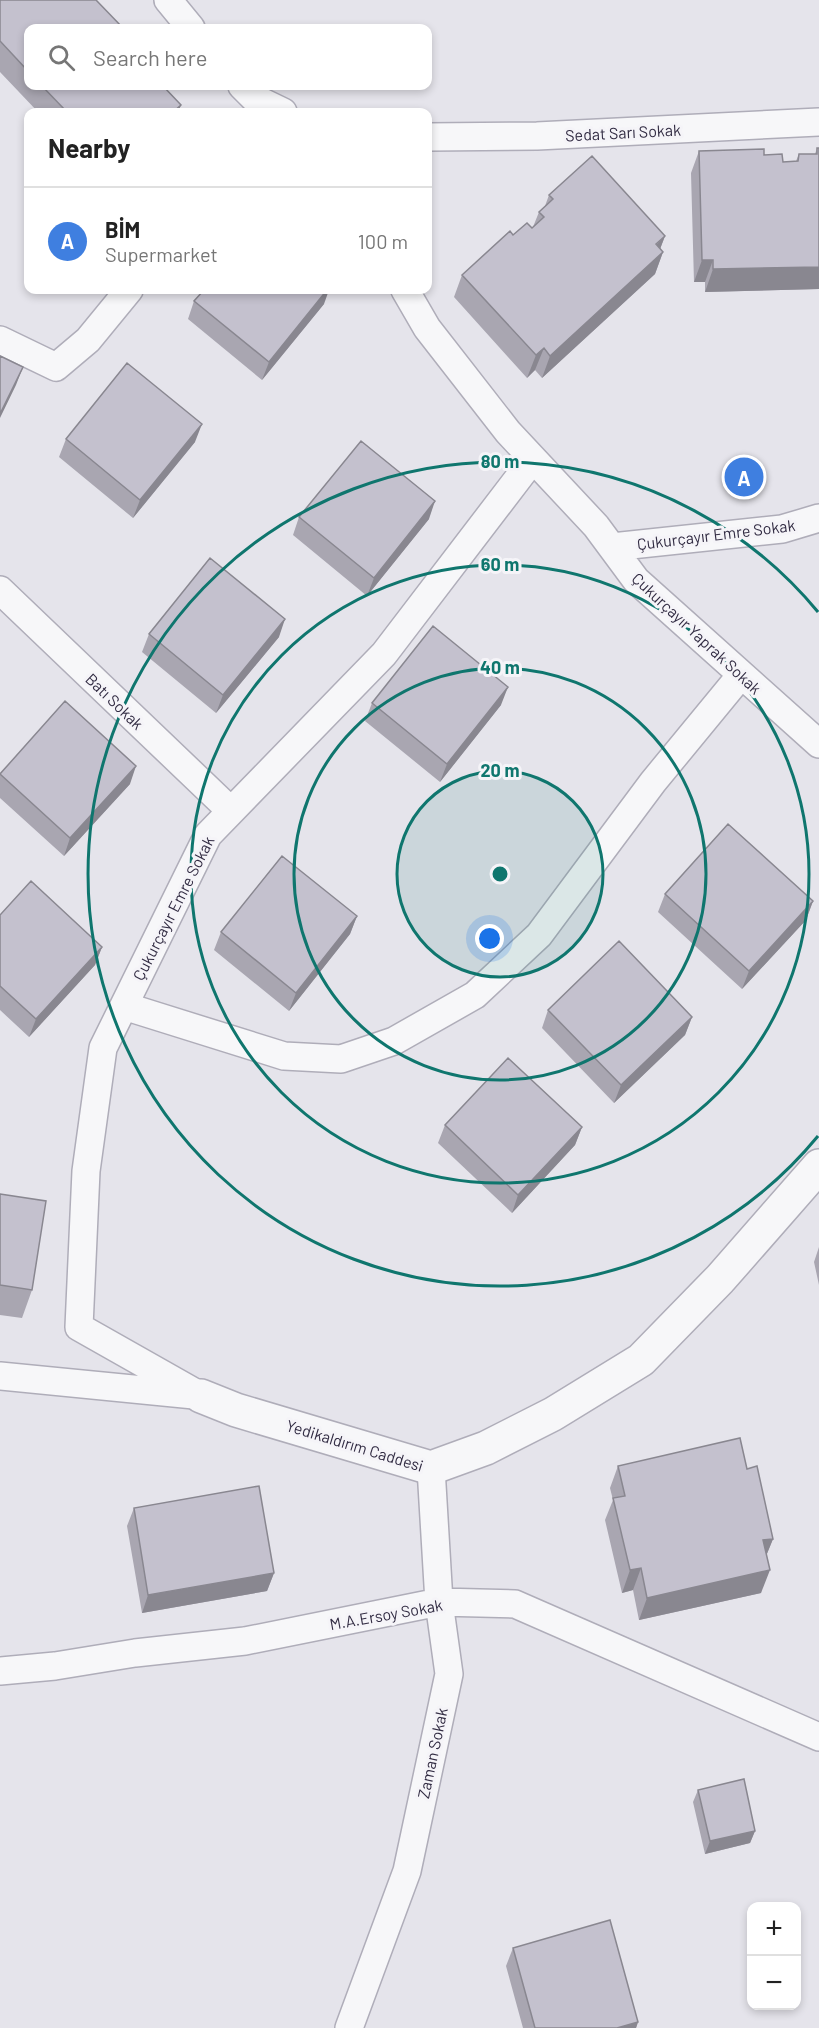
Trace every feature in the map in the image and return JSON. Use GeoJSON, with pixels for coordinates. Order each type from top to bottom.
{"type":"FeatureCollection","features":[{"type":"Feature","properties":{"kind":"street"},"geometry":{"type":"LineString","coordinates":[[168,0],[188,24]]}},
{"type":"Feature","properties":{"kind":"street"},"geometry":{"type":"LineString","coordinates":[[246,90],[254,98],[275,108]]}},
{"type":"Feature","properties":{"kind":"street","name":"Sedat Sarı Sokak"},"geometry":{"type":"LineString","coordinates":[[432,136],[537,136],[819,122]]}},
{"type":"Feature","properties":{"kind":"street"},"geometry":{"type":"LineString","coordinates":[[0,340],[56,367],[88,340],[126,294]]}},
{"type":"Feature","properties":{"kind":"street","name":"Çukurçayır Yaprak Sokak"},"geometry":{"type":"LineString","coordinates":[[407,294],[426,328],[508,432],[596,526],[636,580],[819,744]]}},
{"type":"Feature","properties":{"kind":"street","name":"Çukurçayır Emre Sokak"},"geometry":{"type":"LineString","coordinates":[[201,1396],[79,1328],[86,1171],[103,1048],[208,835],[384,654],[534,459]]}},
{"type":"Feature","properties":{"kind":"street","name":"Çukurçayır Emre Sokak"},"geometry":{"type":"LineString","coordinates":[[612,547],[782,529],[819,518]]}},
{"type":"Feature","properties":{"kind":"street","name":"Batı Sokak"},"geometry":{"type":"LineString","coordinates":[[0,590],[231,811]]}},
{"type":"Feature","properties":{"kind":"street"},"geometry":{"type":"LineString","coordinates":[[124,1006],[284,1056],[341,1059],[394,1041],[475,995],[539,935],[653,782],[741,675]]}},
{"type":"Feature","properties":{"kind":"street","name":"Yedikaldırım Caddesi"},"geometry":{"type":"LineString","coordinates":[[0,1376],[201,1396],[236,1410],[432,1468],[486,1448],[553,1414],[641,1360],[720,1279],[819,1166]]}},
{"type":"Feature","properties":{"kind":"street","name":"Zaman Sokak"},"geometry":{"type":"LineString","coordinates":[[349,2028],[407,1871],[449,1674],[440,1602],[432,1468]]}},
{"type":"Feature","properties":{"kind":"street","name":"M.A.Ersoy Sokak"},"geometry":{"type":"LineString","coordinates":[[0,1671],[245,1641],[440,1602],[515,1605],[819,1737]]}},
{"type":"Feature","properties":{"kind":"building"},"geometry":{"type":"Polygon","coordinates":[[[0,0],[96,0],[119,24],[24,24],[24,67],[0,41],[0,0]]]}},
{"type":"Feature","properties":{"kind":"building"},"geometry":{"type":"Polygon","coordinates":[[[46,90],[167,90],[181,105],[178,108],[63,108],[46,90]]]}},
{"type":"Feature","properties":{"kind":"building"},"geometry":{"type":"Polygon","coordinates":[[[817,148],[819,148],[819,267],[713,269],[713,260],[702,260],[699,151],[764,149],[764,155],[782,154],[783,162],[798,161],[799,154],[817,154],[817,148]]]}},
{"type":"Feature","properties":{"kind":"building"},"geometry":{"type":"Polygon","coordinates":[[[592,156],[665,236],[656,244],[663,252],[550,356],[544,348],[536,355],[462,275],[510,231],[513,235],[527,223],[532,228],[544,217],[539,212],[553,199],[549,195],[592,156]]]}},
{"type":"Feature","properties":{"kind":"building"},"geometry":{"type":"Polygon","coordinates":[[[200,294],[324,294],[269,362],[194,301],[200,294]]]}},
{"type":"Feature","properties":{"kind":"building"},"geometry":{"type":"Polygon","coordinates":[[[0,356],[23,367],[0,414],[0,356]]]}},
{"type":"Feature","properties":{"kind":"building"},"geometry":{"type":"Polygon","coordinates":[[[127,363],[202,424],[140,500],[66,439],[127,363]]]}},
{"type":"Feature","properties":{"kind":"building"},"geometry":{"type":"Polygon","coordinates":[[[361,441],[435,501],[374,578],[299,517],[361,441]]]}},
{"type":"Feature","properties":{"kind":"building"},"geometry":{"type":"Polygon","coordinates":[[[210,558],[285,619],[223,695],[149,634],[210,558]]]}},
{"type":"Feature","properties":{"kind":"building"},"geometry":{"type":"Polygon","coordinates":[[[433,626],[508,687],[447,764],[372,703],[433,626]]]}},
{"type":"Feature","properties":{"kind":"building"},"geometry":{"type":"Polygon","coordinates":[[[65,701],[136,766],[70,838],[0,774],[65,701]]]}},
{"type":"Feature","properties":{"kind":"building"},"geometry":{"type":"Polygon","coordinates":[[[728,824],[813,901],[749,971],[665,894],[728,824]]]}},
{"type":"Feature","properties":{"kind":"building"},"geometry":{"type":"Polygon","coordinates":[[[282,856],[357,916],[296,993],[221,932],[282,856]]]}},
{"type":"Feature","properties":{"kind":"building"},"geometry":{"type":"Polygon","coordinates":[[[31,881],[102,947],[36,1019],[0,986],[0,915],[31,881]]]}},
{"type":"Feature","properties":{"kind":"building"},"geometry":{"type":"Polygon","coordinates":[[[619,941],[692,1017],[621,1085],[548,1010],[619,941]]]}},
{"type":"Feature","properties":{"kind":"building"},"geometry":{"type":"Polygon","coordinates":[[[508,1058],[582,1127],[518,1195],[445,1125],[508,1058]]]}},
{"type":"Feature","properties":{"kind":"building"},"geometry":{"type":"Polygon","coordinates":[[[0,1194],[46,1201],[32,1290],[0,1285],[0,1194]]]}},
{"type":"Feature","properties":{"kind":"building"},"geometry":{"type":"Polygon","coordinates":[[[740,1438],[747,1469],[757,1466],[773,1539],[763,1540],[770,1570],[647,1598],[641,1568],[630,1570],[613,1498],[625,1496],[618,1466],[740,1438]]]}},
{"type":"Feature","properties":{"kind":"building"},"geometry":{"type":"Polygon","coordinates":[[[259,1486],[274,1573],[148,1595],[134,1508],[259,1486]]]}},
{"type":"Feature","properties":{"kind":"building"},"geometry":{"type":"Polygon","coordinates":[[[744,1779],[755,1831],[710,1841],[698,1790],[744,1779]]]}},
{"type":"Feature","properties":{"kind":"building"},"geometry":{"type":"Polygon","coordinates":[[[610,1920],[638,2022],[617,2028],[535,2028],[513,1948],[610,1920]]]}},
{"type":"Feature","properties":{"kind":"place","name":"BİM"},"geometry":{"type":"Point","coordinates":[744,477]}}]}
